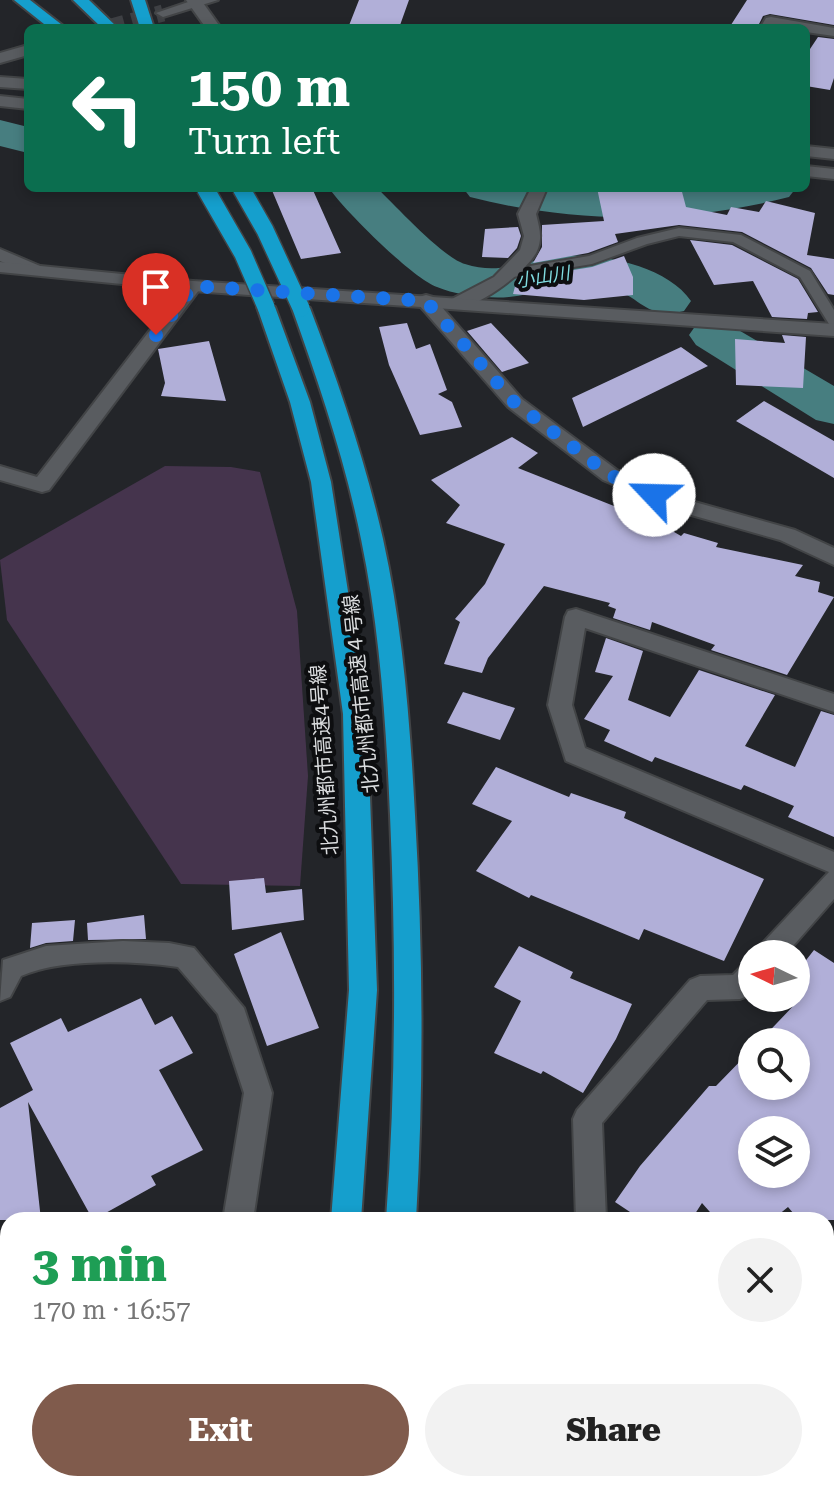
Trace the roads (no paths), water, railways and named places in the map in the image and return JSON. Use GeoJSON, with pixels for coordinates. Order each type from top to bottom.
{"type":"FeatureCollection","features":[{"type":"Feature","properties":{"kind":"highway"},"geometry":{"type":"LineString","coordinates":[[47,0],[73,24]]}},
{"type":"Feature","properties":{"kind":"highway"},"geometry":{"type":"LineString","coordinates":[[80,0],[107,24]]}},
{"type":"Feature","properties":{"kind":"highway"},"geometry":{"type":"LineString","coordinates":[[136,0],[145,24]]}},
{"type":"Feature","properties":{"kind":"highway"},"geometry":{"type":"LineString","coordinates":[[0,4],[20,1],[53,24]]}},
{"type":"Feature","properties":{"kind":"highway","name":"北九州都市高速4号線"},"geometry":{"type":"LineString","coordinates":[[207,192],[243,254],[266,307],[300,402],[321,482],[355,714],[363,990],[347,1212]]}},
{"type":"Feature","properties":{"kind":"highway","name":"北九州都市高速４号線"},"geometry":{"type":"LineString","coordinates":[[243,192],[265,230],[301,308],[333,393],[379,574],[397,710],[410,990],[401,1212]]}},
{"type":"Feature","properties":{"kind":"highway"},"geometry":{"type":"LineString","coordinates":[[251,192],[265,230]]}},
{"type":"Feature","properties":{"kind":"street"},"geometry":{"type":"LineString","coordinates":[[163,13],[193,2],[211,0]]}},
{"type":"Feature","properties":{"kind":"street"},"geometry":{"type":"LineString","coordinates":[[193,2],[211,24]]}},
{"type":"Feature","properties":{"kind":"street"},"geometry":{"type":"LineString","coordinates":[[769,24],[771,21],[788,24]]}},
{"type":"Feature","properties":{"kind":"street"},"geometry":{"type":"LineString","coordinates":[[810,28],[834,32]]}},
{"type":"Feature","properties":{"kind":"street"},"geometry":{"type":"LineString","coordinates":[[0,58],[24,51]]}},
{"type":"Feature","properties":{"kind":"street"},"geometry":{"type":"LineString","coordinates":[[0,82],[24,84]]}},
{"type":"Feature","properties":{"kind":"street"},"geometry":{"type":"LineString","coordinates":[[0,101],[24,104]]}},
{"type":"Feature","properties":{"kind":"street"},"geometry":{"type":"LineString","coordinates":[[810,151],[834,154]]}},
{"type":"Feature","properties":{"kind":"street"},"geometry":{"type":"LineString","coordinates":[[810,171],[834,174]]}},
{"type":"Feature","properties":{"kind":"street"},"geometry":{"type":"LineString","coordinates":[[457,304],[500,281],[528,252],[533,236],[527,214],[537,192]]}},
{"type":"Feature","properties":{"kind":"street"},"geometry":{"type":"LineString","coordinates":[[0,254],[34,270]]}},
{"type":"Feature","properties":{"kind":"street"},"geometry":{"type":"LineString","coordinates":[[0,267],[193,286],[834,330]]}},
{"type":"Feature","properties":{"kind":"street"},"geometry":{"type":"LineString","coordinates":[[0,473],[42,485],[193,286]]}},
{"type":"Feature","properties":{"kind":"street"},"geometry":{"type":"LineString","coordinates":[[426,301],[515,403],[610,475],[677,504],[787,535],[834,557]]}},
{"type":"Feature","properties":{"kind":"street"},"geometry":{"type":"LineString","coordinates":[[834,703],[576,617],[560,705],[575,754],[834,863]]}},
{"type":"Feature","properties":{"kind":"street"},"geometry":{"type":"LineString","coordinates":[[781,940],[834,881]]}},
{"type":"Feature","properties":{"kind":"street"},"geometry":{"type":"LineString","coordinates":[[0,989],[9,969],[32,958],[155,951],[185,956],[230,1008],[258,1093],[239,1212]]}},
{"type":"Feature","properties":{"kind":"street"},"geometry":{"type":"LineString","coordinates":[[591,1212],[587,1119],[700,988],[738,987]]}},
{"type":"Feature","properties":{"kind":"lane"},"geometry":{"type":"LineString","coordinates":[[507,274],[592,260],[642,241],[679,232],[736,238],[805,274],[834,321]]}},
{"type":"Feature","properties":{"kind":"waterway"},"geometry":{"type":"LineString","coordinates":[[0,133],[24,139]]}},
{"type":"Feature","properties":{"kind":"waterway","name":"小山川"},"geometry":{"type":"LineString","coordinates":[[355,192],[433,265],[452,277],[508,283],[562,270],[623,275],[667,301]]}},
{"type":"Feature","properties":{"kind":"waterway"},"geometry":{"type":"LineString","coordinates":[[510,192],[607,205],[703,200],[750,192]]}},
{"type":"Feature","properties":{"kind":"waterway","name":"小山川"},"geometry":{"type":"LineString","coordinates":[[713,335],[834,408]]}},
{"type":"Feature","properties":{"kind":"tunnel"},"geometry":{"type":"LineString","coordinates":[[123,24],[163,13]]}}]}
